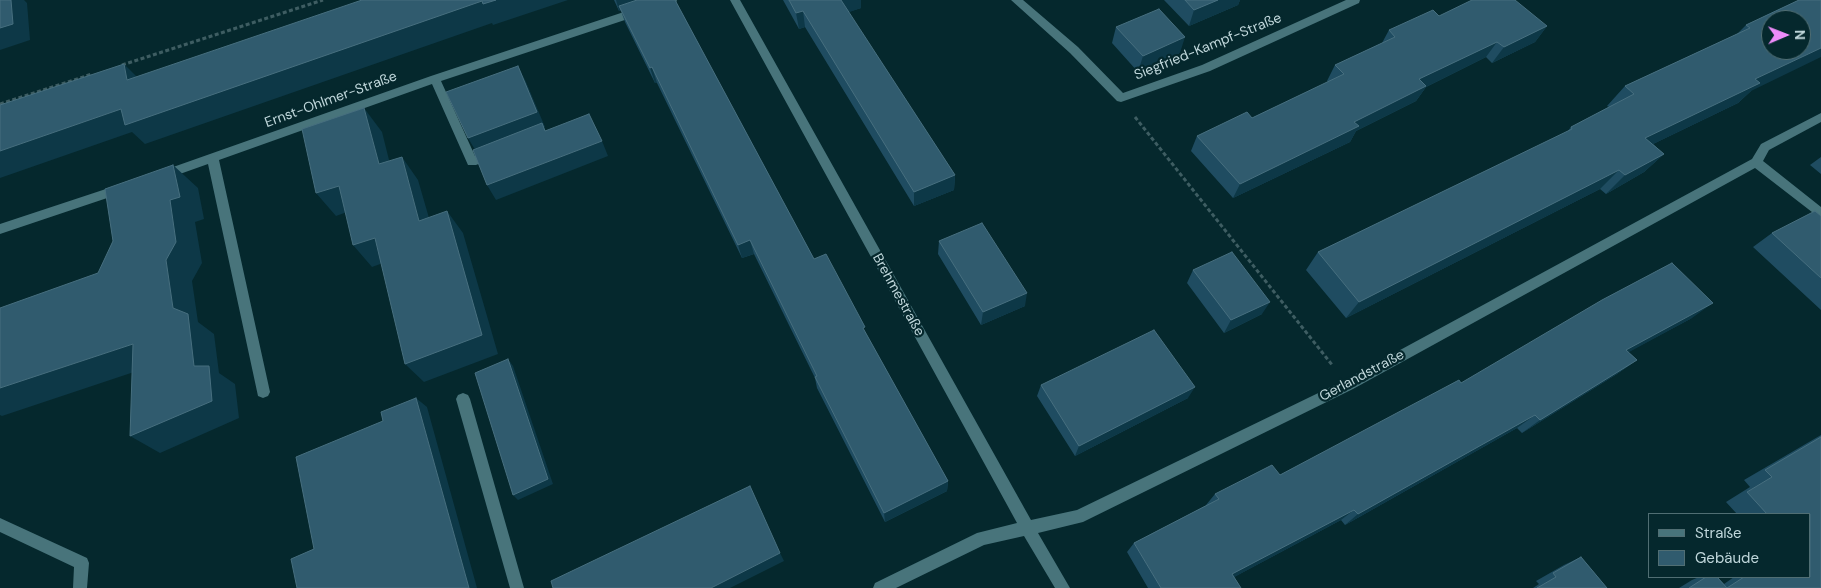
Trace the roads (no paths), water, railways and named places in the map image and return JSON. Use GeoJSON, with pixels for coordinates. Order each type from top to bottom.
{"type":"FeatureCollection","features":[{"type":"Feature","properties":{"kind":"street","name":"Ernst-Ohlmer-Straße"},"geometry":{"type":"LineString","coordinates":[[148,180],[436,79],[672,0]]}},
{"type":"Feature","properties":{"kind":"street","name":"Brehmestraße"},"geometry":{"type":"LineString","coordinates":[[735,0],[1027,528],[1063,588]]}},
{"type":"Feature","properties":{"kind":"street","name":"Siegfried-Kampf-Straße"},"geometry":{"type":"LineString","coordinates":[[1016,0],[1074,50],[1121,98],[1206,68],[1355,0]]}},
{"type":"Feature","properties":{"kind":"street"},"geometry":{"type":"LineString","coordinates":[[436,79],[472,162],[500,151]]}},
{"type":"Feature","properties":{"kind":"street","name":"Gerlandstraße"},"geometry":{"type":"LineString","coordinates":[[880,588],[982,538],[1078,517],[1348,385],[1756,162],[1764,147],[1821,117]]}},
{"type":"Feature","properties":{"kind":"street"},"geometry":{"type":"LineString","coordinates":[[213,158],[264,392]]}},
{"type":"Feature","properties":{"kind":"street"},"geometry":{"type":"LineString","coordinates":[[1756,162],[1821,214]]}},
{"type":"Feature","properties":{"kind":"street"},"geometry":{"type":"LineString","coordinates":[[0,229],[130,186]]}},
{"type":"Feature","properties":{"kind":"street"},"geometry":{"type":"LineString","coordinates":[[463,399],[518,588]]}},
{"type":"Feature","properties":{"kind":"street"},"geometry":{"type":"LineString","coordinates":[[0,525],[82,563],[80,588]]}}]}
